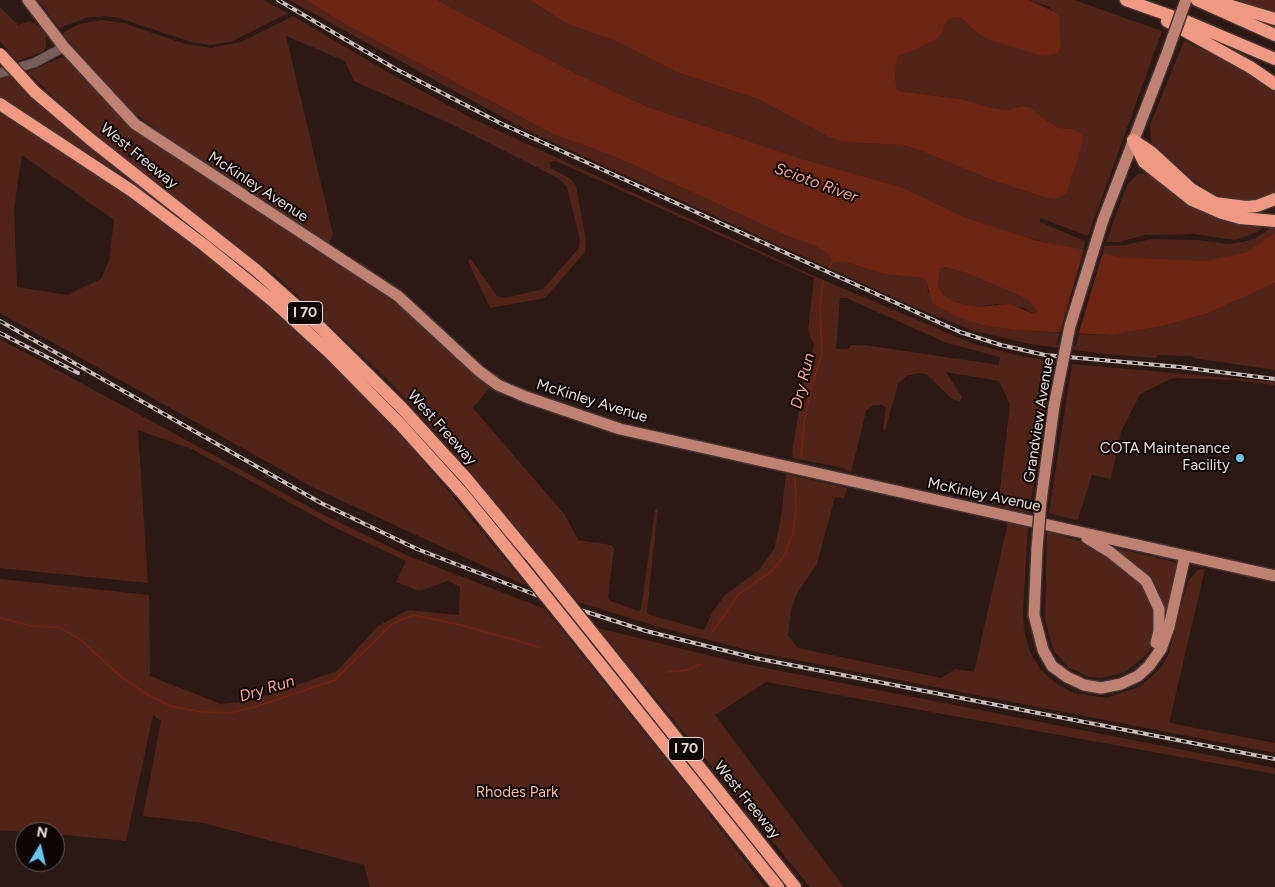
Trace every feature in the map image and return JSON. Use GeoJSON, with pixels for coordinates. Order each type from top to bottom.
{"type":"FeatureCollection","features":[{"type":"Feature","properties":{"kind":"highway"},"geometry":{"type":"LineString","coordinates":[[1126,0],[1143,5],[1275,59]]}},
{"type":"Feature","properties":{"kind":"highway"},"geometry":{"type":"LineString","coordinates":[[1197,0],[1275,34]]}},
{"type":"Feature","properties":{"kind":"highway"},"geometry":{"type":"LineString","coordinates":[[1210,0],[1275,19]]}},
{"type":"Feature","properties":{"kind":"highway"},"geometry":{"type":"LineString","coordinates":[[1143,5],[1275,84]]}},
{"type":"Feature","properties":{"kind":"highway","name":"West Freeway"},"geometry":{"type":"LineString","coordinates":[[0,54],[35,92],[90,139],[256,270],[321,328],[401,407],[466,478],[542,570],[795,887]]}},
{"type":"Feature","properties":{"kind":"highway","name":"West Freeway"},"geometry":{"type":"LineString","coordinates":[[0,104],[132,190],[204,244],[330,353],[400,424],[463,494],[778,887]]}},
{"type":"Feature","properties":{"kind":"highway"},"geometry":{"type":"LineString","coordinates":[[1133,140],[1151,152],[1191,189],[1215,202],[1246,208],[1275,199]]}},
{"type":"Feature","properties":{"kind":"highway"},"geometry":{"type":"LineString","coordinates":[[1133,140],[1144,162],[1192,200],[1222,214],[1275,221]]}},
{"type":"Feature","properties":{"kind":"main road","name":"McKinley Avenue"},"geometry":{"type":"LineString","coordinates":[[28,0],[64,47],[135,124],[398,296],[480,371],[498,385],[526,397],[620,429],[1275,576]]}},
{"type":"Feature","properties":{"kind":"main road","name":"Grandview Avenue"},"geometry":{"type":"LineString","coordinates":[[1185,556],[1165,638],[1149,666],[1138,676],[1122,684],[1101,688],[1074,681],[1052,666],[1042,650],[1034,615],[1037,549],[1054,406],[1070,326],[1103,220],[1186,0]]}},
{"type":"Feature","properties":{"kind":"main road"},"geometry":{"type":"LineString","coordinates":[[1076,532],[1110,552],[1146,581],[1159,609],[1159,630],[1149,666]]}},
{"type":"Feature","properties":{"kind":"street"},"geometry":{"type":"LineString","coordinates":[[0,73],[34,63],[64,47]]}},
{"type":"Feature","properties":{"kind":"green space"},"geometry":{"type":"Polygon","coordinates":[[[38,0],[263,0],[288,13],[231,42],[209,45],[188,41],[119,18],[105,16],[86,18],[59,28],[38,0]]]}},
{"type":"Feature","properties":{"kind":"green space"},"geometry":{"type":"Polygon","coordinates":[[[289,0],[306,0],[348,26],[553,134],[618,158],[785,235],[815,246],[828,254],[832,262],[846,262],[883,274],[922,278],[927,283],[928,292],[982,325],[1015,330],[1059,333],[1057,345],[1076,346],[1079,334],[1111,335],[1163,326],[1209,313],[1275,283],[1275,370],[1193,358],[1192,356],[1157,355],[1156,358],[1105,354],[1030,344],[974,331],[921,310],[524,129],[289,0]]]}},
{"type":"Feature","properties":{"kind":"green space"},"geometry":{"type":"Polygon","coordinates":[[[437,0],[530,0],[565,23],[618,42],[676,72],[758,99],[842,142],[902,145],[997,182],[1047,198],[1056,199],[1066,194],[1074,129],[1059,128],[1030,107],[1022,106],[1008,110],[961,99],[899,91],[896,86],[895,68],[898,57],[941,35],[947,21],[952,17],[960,17],[977,33],[1058,53],[1061,46],[1060,19],[1049,7],[1029,0],[1074,0],[1162,31],[1088,236],[1040,218],[1040,222],[1085,241],[1083,251],[1019,236],[966,218],[904,188],[799,158],[648,107],[575,73],[437,0]]]}},
{"type":"Feature","properties":{"kind":"green space"},"geometry":{"type":"Polygon","coordinates":[[[1238,0],[1275,0],[1275,13],[1269,11],[1238,0]]]}},
{"type":"Feature","properties":{"kind":"green space"},"geometry":{"type":"Polygon","coordinates":[[[0,7],[18,25],[30,21],[40,27],[46,35],[46,47],[43,52],[17,61],[0,41],[0,7]]]}},
{"type":"Feature","properties":{"kind":"green space"},"geometry":{"type":"Polygon","coordinates":[[[293,16],[396,77],[473,119],[814,276],[971,343],[1024,357],[1053,361],[1029,513],[998,506],[1010,405],[999,381],[946,372],[962,397],[960,402],[952,399],[926,374],[918,373],[906,376],[898,384],[885,431],[883,428],[886,408],[882,405],[873,405],[866,411],[851,473],[844,468],[793,458],[792,453],[805,374],[814,345],[808,330],[814,278],[556,161],[550,162],[550,168],[571,179],[576,186],[586,241],[585,252],[545,298],[490,308],[468,261],[471,259],[497,296],[505,298],[543,289],[579,248],[580,240],[567,187],[558,178],[451,124],[354,81],[345,61],[286,36],[333,234],[329,243],[164,135],[130,110],[64,36],[64,32],[79,24],[102,20],[123,23],[185,44],[211,48],[241,42],[293,16]],[[840,298],[836,349],[848,349],[851,345],[864,345],[999,365],[1000,357],[947,343],[846,298],[840,298]]]}},
{"type":"Feature","properties":{"kind":"green space"},"geometry":{"type":"Polygon","coordinates":[[[1184,41],[1231,63],[1275,90],[1275,192],[1250,201],[1221,198],[1193,180],[1151,142],[1150,125],[1184,41]]]}},
{"type":"Feature","properties":{"kind":"green space"},"geometry":{"type":"Polygon","coordinates":[[[62,57],[73,63],[104,100],[137,132],[404,308],[472,373],[491,386],[473,408],[565,515],[578,540],[611,545],[614,549],[608,598],[611,601],[638,611],[641,609],[655,510],[658,508],[647,612],[650,615],[704,630],[713,611],[725,595],[759,570],[774,549],[780,524],[786,474],[847,488],[844,498],[835,497],[817,564],[797,593],[791,610],[788,635],[798,648],[941,678],[955,669],[974,672],[1008,522],[1028,526],[1023,612],[1024,630],[1030,652],[1041,670],[1057,684],[1073,693],[1106,698],[1139,687],[1162,666],[1169,653],[1188,581],[1198,570],[1205,569],[1169,723],[1275,743],[1275,753],[755,652],[659,627],[578,602],[449,446],[387,379],[276,276],[123,156],[71,113],[27,72],[62,57]]]}},
{"type":"Feature","properties":{"kind":"green space"},"geometry":{"type":"Polygon","coordinates":[[[13,75],[73,133],[138,185],[0,97],[0,78],[13,75]]]}},
{"type":"Feature","properties":{"kind":"green space"},"geometry":{"type":"Polygon","coordinates":[[[0,113],[110,184],[197,248],[264,303],[335,367],[416,452],[527,586],[314,488],[0,313],[0,113]],[[22,155],[14,209],[17,287],[67,295],[101,279],[109,260],[114,220],[22,155]]]}},
{"type":"Feature","properties":{"kind":"green space"},"geometry":{"type":"Polygon","coordinates":[[[1138,174],[1149,174],[1266,225],[1257,232],[1235,240],[1194,234],[1145,235],[1119,242],[1106,242],[1127,185],[1138,174]]]}},
{"type":"Feature","properties":{"kind":"green space"},"geometry":{"type":"Polygon","coordinates":[[[1275,225],[1275,233],[1247,252],[1206,261],[1121,257],[1102,254],[1104,246],[1125,245],[1152,239],[1198,240],[1229,244],[1243,242],[1256,238],[1275,225]]]}},
{"type":"Feature","properties":{"kind":"green space"},"geometry":{"type":"Polygon","coordinates":[[[945,267],[966,273],[1014,293],[1029,301],[1039,311],[1035,314],[1024,308],[996,304],[978,307],[955,302],[944,295],[938,286],[940,269],[945,267]]]}},
{"type":"Feature","properties":{"kind":"green space","name":"Rhodes Park"},"geometry":{"type":"Polygon","coordinates":[[[0,339],[324,515],[406,555],[545,609],[692,792],[765,887],[370,887],[364,865],[203,823],[143,816],[161,721],[153,715],[126,841],[65,835],[65,822],[15,822],[15,831],[0,831],[0,579],[149,595],[150,676],[221,704],[250,701],[337,671],[378,626],[408,610],[459,615],[460,587],[448,581],[419,591],[396,582],[406,561],[338,529],[192,449],[138,430],[148,583],[0,568],[0,339]]]}},
{"type":"Feature","properties":{"kind":"green space"},"geometry":{"type":"Polygon","coordinates":[[[1072,364],[1275,382],[1275,385],[1234,380],[1173,378],[1140,394],[1121,432],[1111,479],[1092,475],[1078,519],[1075,520],[1049,513],[1072,364]]]}},
{"type":"Feature","properties":{"kind":"green space"},"geometry":{"type":"Polygon","coordinates":[[[1047,531],[1097,547],[1144,584],[1156,609],[1152,647],[1145,656],[1125,672],[1101,678],[1089,677],[1068,667],[1054,651],[1045,620],[1047,531]]]}},
{"type":"Feature","properties":{"kind":"green space"},"geometry":{"type":"Polygon","coordinates":[[[1114,548],[1179,563],[1168,613],[1162,611],[1114,548]]]}},
{"type":"Feature","properties":{"kind":"green space"},"geometry":{"type":"Polygon","coordinates":[[[598,628],[735,662],[1275,768],[1275,774],[766,682],[715,715],[844,887],[810,887],[598,628]]]}},
{"type":"Feature","properties":{"kind":"water","name":"Scioto River"},"geometry":{"type":"Polygon","coordinates":[[[306,0],[437,0],[575,73],[648,107],[799,158],[904,188],[966,218],[1034,240],[1121,257],[1206,261],[1247,252],[1275,233],[1275,283],[1209,313],[1163,326],[1111,335],[1014,330],[982,325],[956,316],[932,303],[927,283],[922,278],[883,274],[846,262],[832,262],[828,254],[815,246],[785,235],[618,158],[553,134],[348,26],[306,0]],[[945,267],[940,269],[938,286],[944,295],[955,302],[978,307],[1009,304],[1035,314],[1038,311],[1029,301],[1014,293],[966,273],[945,267]]]}},
{"type":"Feature","properties":{"kind":"water"},"geometry":{"type":"Polygon","coordinates":[[[530,0],[1029,0],[1057,13],[1060,19],[1061,46],[1058,53],[1043,56],[993,41],[977,33],[960,17],[953,17],[947,21],[941,35],[935,40],[898,57],[895,68],[896,86],[899,91],[961,99],[993,108],[1008,110],[1022,106],[1030,107],[1059,128],[1074,129],[1082,134],[1083,141],[1066,194],[1056,199],[1047,198],[997,182],[902,145],[842,142],[758,99],[676,72],[618,42],[565,23],[530,0]]]}},
{"type":"Feature","properties":{"kind":"pier"},"geometry":{"type":"Polygon","coordinates":[[[1084,249],[1103,252],[1078,336],[1059,336],[1084,249]]]}},
{"type":"Feature","properties":{"kind":"waterway","name":"Dry Run"},"geometry":{"type":"LineString","coordinates":[[830,267],[833,260]]}},
{"type":"Feature","properties":{"kind":"waterway","name":"Dry Run"},"geometry":{"type":"LineString","coordinates":[[801,457],[804,422],[814,378],[822,354],[820,307],[823,281]]}},
{"type":"Feature","properties":{"kind":"waterway","name":"Dry Run"},"geometry":{"type":"LineString","coordinates":[[713,631],[738,595],[773,570],[785,555],[793,533],[796,509],[795,480]]}},
{"type":"Feature","properties":{"kind":"waterway","name":"Dry Run"},"geometry":{"type":"LineString","coordinates":[[0,618],[32,626],[59,627],[81,640],[118,674],[143,692],[170,706],[202,712],[228,713],[255,707],[335,680],[392,624],[413,615],[461,625],[539,647]]}},
{"type":"Feature","properties":{"kind":"waterway","name":"Dry Run"},"geometry":{"type":"LineString","coordinates":[[668,672],[687,670],[701,664]]}},
{"type":"Feature","properties":{"kind":"railway"},"geometry":{"type":"LineString","coordinates":[[278,0],[394,68],[502,124],[960,332],[1001,345],[1045,355],[1180,367],[1275,379]]}},
{"type":"Feature","properties":{"kind":"railway"},"geometry":{"type":"LineString","coordinates":[[0,321],[321,503],[417,549],[549,600],[646,631],[755,658],[1275,759]]}},
{"type":"Feature","properties":{"kind":"railway"},"geometry":{"type":"LineString","coordinates":[[0,333],[78,373]]}},
{"type":"Feature","properties":{"kind":"place","name":"COTA Maintenance Facility"},"geometry":{"type":"Point","coordinates":[1240,458]}}]}
